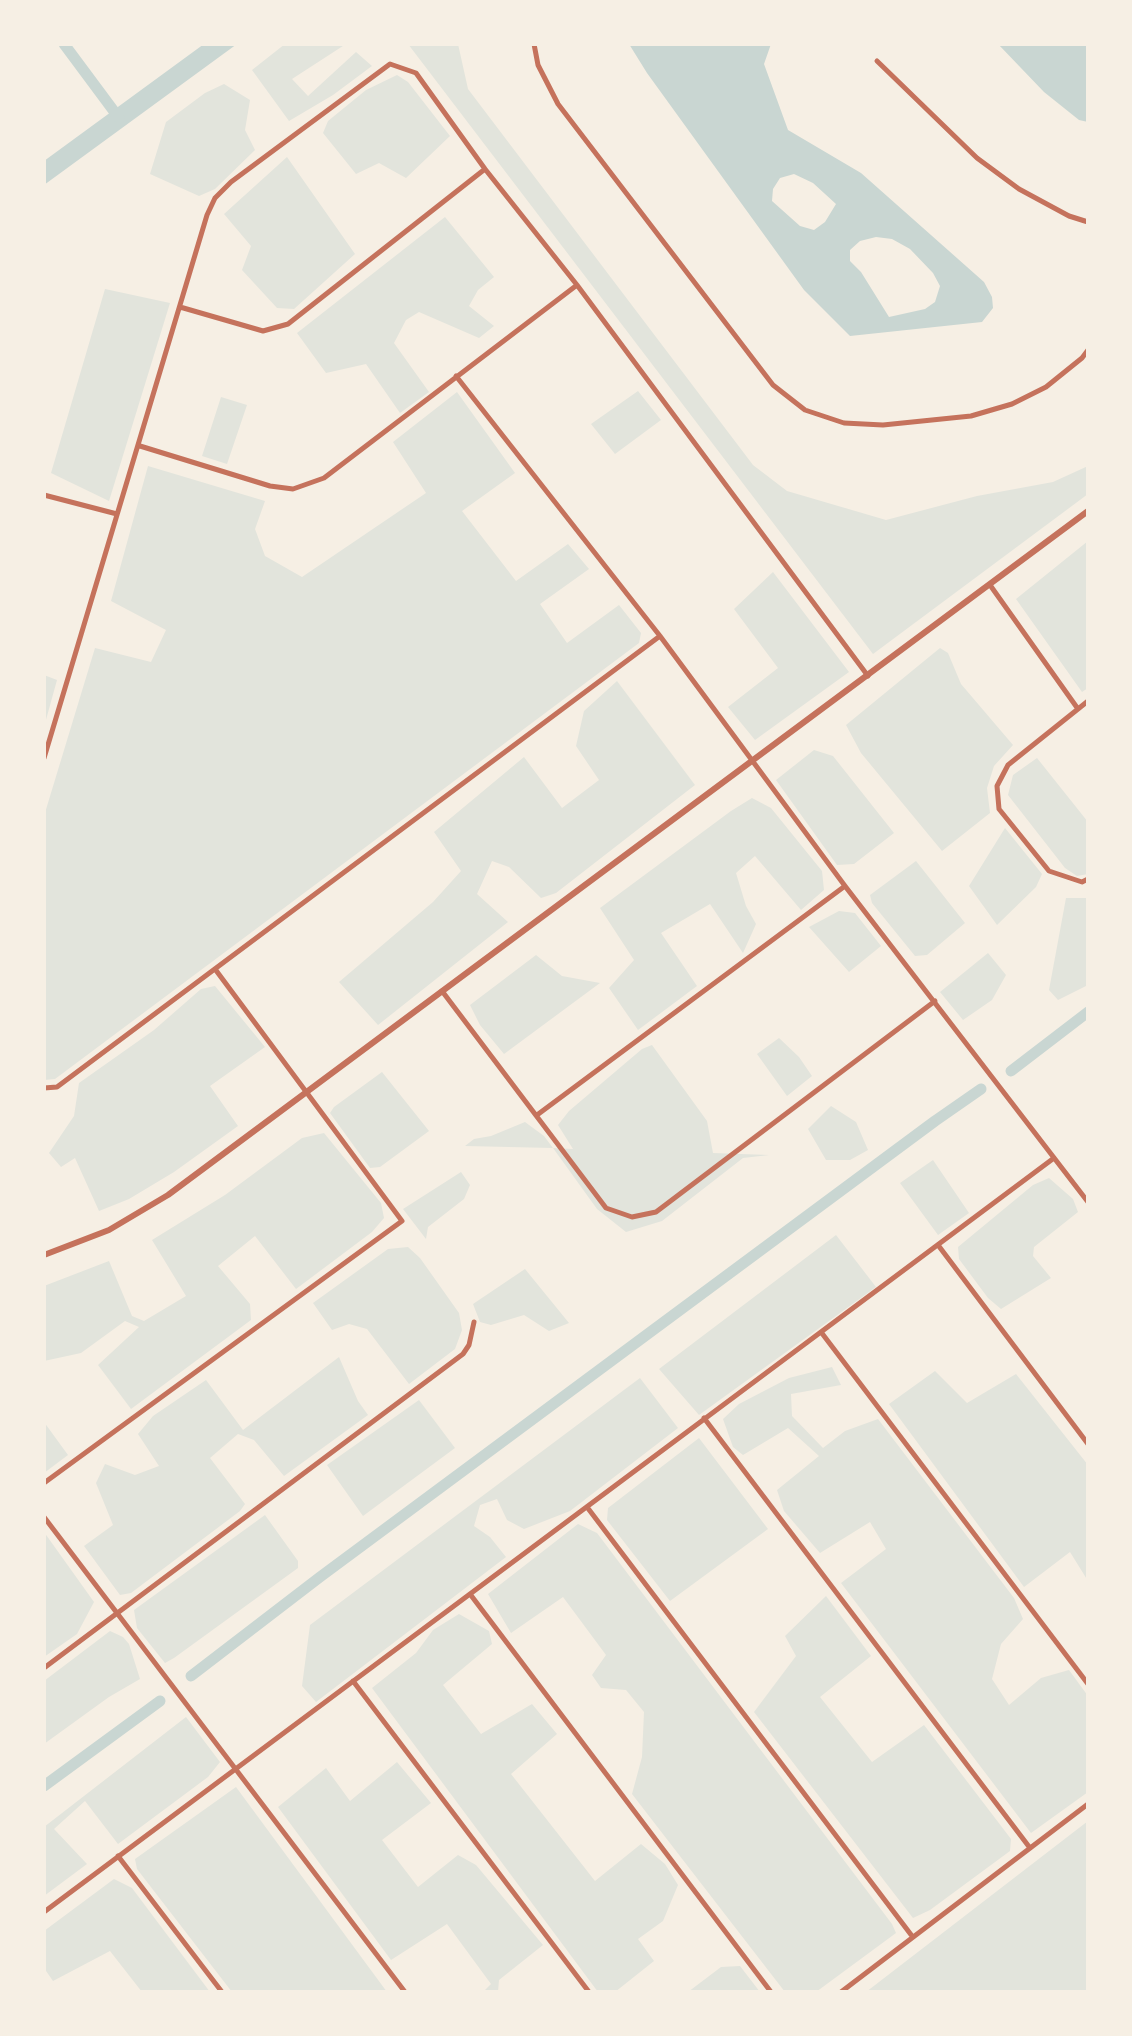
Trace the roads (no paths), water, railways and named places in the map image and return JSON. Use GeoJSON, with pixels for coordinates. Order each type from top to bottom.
{"type":"FeatureCollection","features":[{"type":"Feature","properties":{"kind":"street"},"geometry":{"type":"LineString","coordinates":[[534,44],[538,65],[558,104],[773,385],[805,410],[844,423],[883,425],[971,416],[1012,404],[1046,387],[1088,350]]}},
{"type":"Feature","properties":{"kind":"street"},"geometry":{"type":"LineString","coordinates":[[877,61],[977,158],[1019,189],[1069,216],[1088,222]]}},
{"type":"Feature","properties":{"kind":"street"},"geometry":{"type":"LineString","coordinates":[[44,758],[207,215],[215,198],[231,182],[390,64],[416,73],[868,676]]}},
{"type":"Feature","properties":{"kind":"street"},"geometry":{"type":"LineString","coordinates":[[180,307],[263,331],[288,324],[485,169]]}},
{"type":"Feature","properties":{"kind":"street"},"geometry":{"type":"LineString","coordinates":[[140,446],[270,486],[293,489],[324,478],[577,285]]}},
{"type":"Feature","properties":{"kind":"street"},"geometry":{"type":"LineString","coordinates":[[456,376],[660,636],[845,886],[1088,1202]]}},
{"type":"Feature","properties":{"kind":"street"},"geometry":{"type":"LineString","coordinates":[[44,495],[117,514]]}},
{"type":"Feature","properties":{"kind":"street"},"geometry":{"type":"LineString","coordinates":[[44,1255],[109,1230],[168,1195],[1088,511]]}},
{"type":"Feature","properties":{"kind":"street"},"geometry":{"type":"LineString","coordinates":[[990,585],[1078,709]]}},
{"type":"Feature","properties":{"kind":"street"},"geometry":{"type":"LineString","coordinates":[[44,1088],[57,1087],[660,636]]}},
{"type":"Feature","properties":{"kind":"street"},"geometry":{"type":"LineString","coordinates":[[1085,881],[1049,871],[999,809],[997,786],[1008,765],[1088,701]]}},
{"type":"Feature","properties":{"kind":"street"},"geometry":{"type":"LineString","coordinates":[[537,1115],[845,886]]}},
{"type":"Feature","properties":{"kind":"street"},"geometry":{"type":"LineString","coordinates":[[44,1483],[402,1221],[215,969]]}},
{"type":"Feature","properties":{"kind":"street"},"geometry":{"type":"LineString","coordinates":[[442,991],[606,1208],[632,1217],[656,1212],[935,1001]]}},
{"type":"Feature","properties":{"kind":"street"},"geometry":{"type":"LineString","coordinates":[[44,1912],[1054,1158]]}},
{"type":"Feature","properties":{"kind":"street"},"geometry":{"type":"LineString","coordinates":[[938,1245],[1088,1444]]}},
{"type":"Feature","properties":{"kind":"street"},"geometry":{"type":"LineString","coordinates":[[44,1668],[463,1354],[473,1334],[474,1322]]}},
{"type":"Feature","properties":{"kind":"street"},"geometry":{"type":"LineString","coordinates":[[821,1332],[1088,1684]]}},
{"type":"Feature","properties":{"kind":"street"},"geometry":{"type":"LineString","coordinates":[[704,1418],[1030,1848]]}},
{"type":"Feature","properties":{"kind":"street"},"geometry":{"type":"LineString","coordinates":[[587,1507],[912,1936]]}},
{"type":"Feature","properties":{"kind":"street"},"geometry":{"type":"LineString","coordinates":[[44,1517],[405,1992]]}},
{"type":"Feature","properties":{"kind":"street"},"geometry":{"type":"LineString","coordinates":[[470,1594],[771,1992]]}},
{"type":"Feature","properties":{"kind":"street"},"geometry":{"type":"LineString","coordinates":[[353,1681],[589,1992]]}},
{"type":"Feature","properties":{"kind":"street"},"geometry":{"type":"LineString","coordinates":[[841,1992],[1088,1804]]}},
{"type":"Feature","properties":{"kind":"street"},"geometry":{"type":"LineString","coordinates":[[118,1856],[222,1992]]}},
{"type":"Feature","properties":{"kind":"waterway"},"geometry":{"type":"LineString","coordinates":[[64,44],[119,118]]}},
{"type":"Feature","properties":{"kind":"waterway"},"geometry":{"type":"LineString","coordinates":[[1011,1071],[1088,1012]]}},
{"type":"Feature","properties":{"kind":"waterway"},"geometry":{"type":"LineString","coordinates":[[191,1676],[320,1577],[981,1089]]}},
{"type":"Feature","properties":{"kind":"waterway"},"geometry":{"type":"LineString","coordinates":[[44,1786],[160,1701]]}}]}
